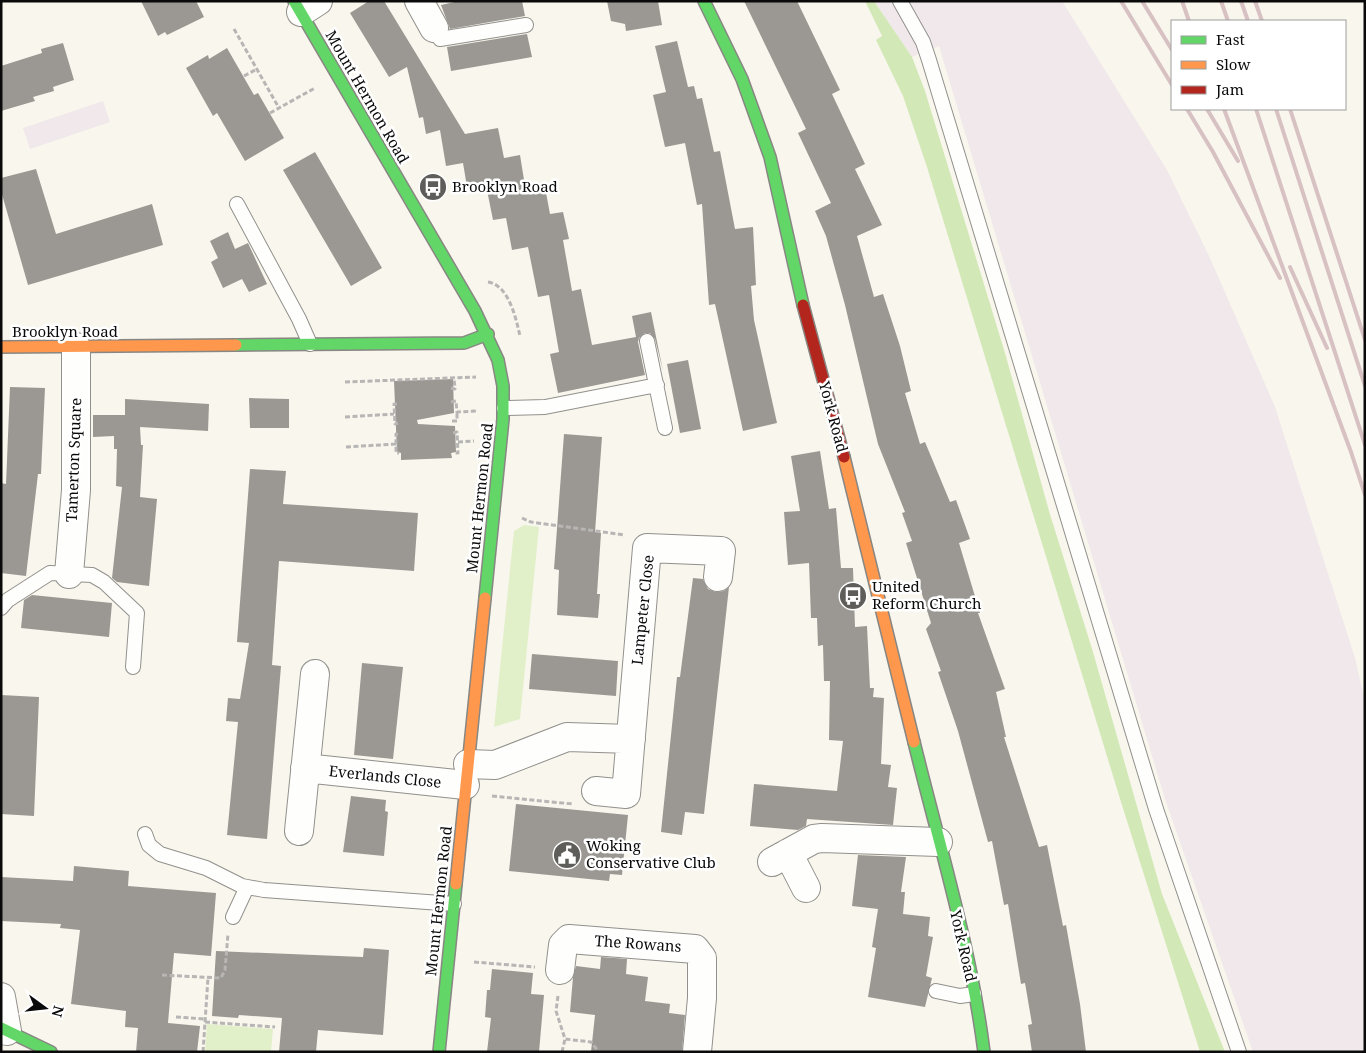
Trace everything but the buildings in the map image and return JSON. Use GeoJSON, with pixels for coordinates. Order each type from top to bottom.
{"type":"FeatureCollection","features":[{"type":"Feature","properties":{"kind":"street"},"geometry":{"type":"LineString","coordinates":[[419,1],[434,28]]}},
{"type":"Feature","properties":{"kind":"street","name":"York Road"},"geometry":{"type":"LineString","coordinates":[[704,1],[742,79],[770,157],[807,321],[838,436],[938,842],[974,994],[984,1052]]}},
{"type":"Feature","properties":{"kind":"street","name":"Mount Hermon Road"},"geometry":{"type":"LineString","coordinates":[[304,5],[337,76],[488,334],[498,354],[504,375],[504,409],[439,1052]]}},
{"type":"Feature","properties":{"kind":"street","name":"Brooklyn Road"},"geometry":{"type":"LineString","coordinates":[[1,347],[464,343],[474,341],[488,334]]}},
{"type":"Feature","properties":{"kind":"street","name":"Tamerton Square"},"geometry":{"type":"LineString","coordinates":[[69,574],[76,490],[76,347]]}},
{"type":"Feature","properties":{"kind":"street","name":"Lampeter Close"},"geometry":{"type":"LineString","coordinates":[[596,791],[626,794],[647,548],[721,551],[718,577]]}},
{"type":"Feature","properties":{"kind":"street"},"geometry":{"type":"LineString","coordinates":[[299,831],[315,674]]}},
{"type":"Feature","properties":{"kind":"street"},"geometry":{"type":"LineString","coordinates":[[466,781],[495,765],[566,737],[630,739]]}},
{"type":"Feature","properties":{"kind":"street","name":"Everlands Close"},"geometry":{"type":"LineString","coordinates":[[305,768],[466,781]]}},
{"type":"Feature","properties":{"kind":"street"},"geometry":{"type":"LineString","coordinates":[[806,888],[780,857],[814,839],[938,842]]}},
{"type":"Feature","properties":{"kind":"street","name":"The Rowans"},"geometry":{"type":"LineString","coordinates":[[560,970],[563,945],[569,939],[695,949],[702,958],[702,998],[697,1052]]}},
{"type":"Feature","properties":{"kind":"street"},"geometry":{"type":"LineString","coordinates":[[1,997],[4,1029],[51,1052]]}},
{"type":"Feature","properties":{"kind":"lane"},"geometry":{"type":"LineString","coordinates":[[900,1],[923,42],[929,60],[1156,809],[1239,1052]]}},
{"type":"Feature","properties":{"kind":"lane"},"geometry":{"type":"LineString","coordinates":[[434,28],[440,39],[526,25]]}},
{"type":"Feature","properties":{"kind":"lane"},"geometry":{"type":"LineString","coordinates":[[237,204],[299,319],[310,344]]}},
{"type":"Feature","properties":{"kind":"lane"},"geometry":{"type":"LineString","coordinates":[[647,341],[666,428]]}},
{"type":"Feature","properties":{"kind":"lane"},"geometry":{"type":"LineString","coordinates":[[504,409],[545,407],[657,385]]}},
{"type":"Feature","properties":{"kind":"lane"},"geometry":{"type":"LineString","coordinates":[[1,608],[8,600],[50,573],[92,575],[104,582],[137,614],[134,667]]}},
{"type":"Feature","properties":{"kind":"lane"},"geometry":{"type":"LineString","coordinates":[[145,834],[149,845],[160,854],[197,864],[247,887],[454,904]]}},
{"type":"Feature","properties":{"kind":"lane"},"geometry":{"type":"LineString","coordinates":[[233,917],[247,887]]}},
{"type":"Feature","properties":{"kind":"lane"},"geometry":{"type":"LineString","coordinates":[[936,992],[960,996],[974,994]]}},
{"type":"Feature","properties":{"kind":"path"},"geometry":{"type":"LineString","coordinates":[[234,29],[279,108]]}},
{"type":"Feature","properties":{"kind":"path"},"geometry":{"type":"LineString","coordinates":[[244,76],[257,69]]}},
{"type":"Feature","properties":{"kind":"path"},"geometry":{"type":"LineString","coordinates":[[270,114],[337,76]]}},
{"type":"Feature","properties":{"kind":"path"},"geometry":{"type":"LineString","coordinates":[[345,382],[504,375]]}},
{"type":"Feature","properties":{"kind":"path"},"geometry":{"type":"LineString","coordinates":[[451,388],[455,389],[454,378]]}},
{"type":"Feature","properties":{"kind":"path"},"geometry":{"type":"LineString","coordinates":[[451,402],[456,401],[457,421],[452,421]]}},
{"type":"Feature","properties":{"kind":"path"},"geometry":{"type":"LineString","coordinates":[[397,404],[394,404],[394,424],[398,423]]}},
{"type":"Feature","properties":{"kind":"path"},"geometry":{"type":"LineString","coordinates":[[456,412],[504,409]]}},
{"type":"Feature","properties":{"kind":"path"},"geometry":{"type":"LineString","coordinates":[[345,417],[394,414]]}},
{"type":"Feature","properties":{"kind":"path"},"geometry":{"type":"LineString","coordinates":[[453,433],[457,432],[458,442],[458,453],[454,452]]}},
{"type":"Feature","properties":{"kind":"path"},"geometry":{"type":"LineString","coordinates":[[398,435],[396,434],[396,453],[399,452]]}},
{"type":"Feature","properties":{"kind":"path"},"geometry":{"type":"LineString","coordinates":[[346,447],[396,444]]}},
{"type":"Feature","properties":{"kind":"path"},"geometry":{"type":"LineString","coordinates":[[522,518],[531,522],[638,536],[647,548]]}},
{"type":"Feature","properties":{"kind":"path"},"geometry":{"type":"LineString","coordinates":[[466,781],[594,806],[596,791]]}},
{"type":"Feature","properties":{"kind":"path"},"geometry":{"type":"LineString","coordinates":[[162,976],[218,979],[224,975],[228,932],[233,917]]}},
{"type":"Feature","properties":{"kind":"path"},"geometry":{"type":"LineString","coordinates":[[448,960],[560,970],[556,1012],[565,1039],[562,1052]]}},
{"type":"Feature","properties":{"kind":"path"},"geometry":{"type":"LineString","coordinates":[[202,1052],[208,978]]}},
{"type":"Feature","properties":{"kind":"path"},"geometry":{"type":"LineString","coordinates":[[176,1017],[275,1027]]}},
{"type":"Feature","properties":{"kind":"path"},"geometry":{"type":"LineString","coordinates":[[565,1039],[592,1042],[599,1052]]}},
{"type":"Feature","properties":{"kind":"shaded area"},"geometry":{"type":"Polygon","coordinates":[[[874,1],[1062,1],[1167,170],[1210,258],[1275,407],[1355,658],[1365,702],[1365,1052],[1253,1052],[1165,799],[939,46],[912,57],[874,1]]]}},
{"type":"Feature","properties":{"kind":"shaded area"},"geometry":{"type":"Polygon","coordinates":[[[103,101],[110,122],[30,149],[23,128],[103,101]]]}},
{"type":"Feature","properties":{"kind":"green space"},"geometry":{"type":"Polygon","coordinates":[[[865,1],[874,1],[912,57],[925,91],[1005,353],[1049,511],[1093,652],[1162,894],[1225,1052],[1200,1052],[1121,802],[927,167],[903,96],[876,40],[882,36],[865,1]]]}},
{"type":"Feature","properties":{"kind":"green space"},"geometry":{"type":"Polygon","coordinates":[[[524,525],[539,527],[520,719],[494,727],[514,531],[524,525]]]}},
{"type":"Feature","properties":{"kind":"green space"},"geometry":{"type":"Polygon","coordinates":[[[207,1024],[273,1029],[271,1052],[205,1052],[207,1024]]]}},
{"type":"Feature","properties":{"kind":"railway"},"geometry":{"type":"LineString","coordinates":[[1121,1],[1171,83]]}},
{"type":"Feature","properties":{"kind":"railway"},"geometry":{"type":"LineString","coordinates":[[1142,1],[1171,48]]}},
{"type":"Feature","properties":{"kind":"railway"},"geometry":{"type":"LineString","coordinates":[[1182,1],[1189,20]]}},
{"type":"Feature","properties":{"kind":"railway"},"geometry":{"type":"LineString","coordinates":[[1221,1],[1228,20]]}},
{"type":"Feature","properties":{"kind":"railway"},"geometry":{"type":"LineString","coordinates":[[1241,1],[1248,20]]}},
{"type":"Feature","properties":{"kind":"railway"},"geometry":{"type":"LineString","coordinates":[[1255,1],[1262,20]]}},
{"type":"Feature","properties":{"kind":"railway"},"geometry":{"type":"LineString","coordinates":[[1188,110],[1213,152],[1280,278]]}},
{"type":"Feature","properties":{"kind":"railway"},"geometry":{"type":"LineString","coordinates":[[1208,110],[1238,161]]}},
{"type":"Feature","properties":{"kind":"railway"},"geometry":{"type":"LineString","coordinates":[[1224,110],[1351,452],[1365,495]]}},
{"type":"Feature","properties":{"kind":"railway"},"geometry":{"type":"LineString","coordinates":[[1256,110],[1365,445]]}},
{"type":"Feature","properties":{"kind":"railway"},"geometry":{"type":"LineString","coordinates":[[1276,110],[1365,386]]}},
{"type":"Feature","properties":{"kind":"railway"},"geometry":{"type":"LineString","coordinates":[[1290,110],[1365,340]]}},
{"type":"Feature","properties":{"kind":"railway"},"geometry":{"type":"LineString","coordinates":[[1290,267],[1327,348]]}},
{"type":"Feature","properties":{"kind":"traffic: fast"},"geometry":{"type":"LineString","coordinates":[[294,1],[475,311],[498,360],[503,386],[503,419],[485,598]]}},
{"type":"Feature","properties":{"kind":"traffic: fast"},"geometry":{"type":"LineString","coordinates":[[704,1],[742,79],[770,157],[803,305]]}},
{"type":"Feature","properties":{"kind":"traffic: fast"},"geometry":{"type":"LineString","coordinates":[[236,345],[464,343],[488,334]]}},
{"type":"Feature","properties":{"kind":"traffic: fast"},"geometry":{"type":"LineString","coordinates":[[914,742],[963,935],[984,1052]]}},
{"type":"Feature","properties":{"kind":"traffic: fast"},"geometry":{"type":"LineString","coordinates":[[439,1052],[456,884]]}},
{"type":"Feature","properties":{"kind":"traffic: fast"},"geometry":{"type":"LineString","coordinates":[[1,1028],[51,1052]]}},
{"type":"Feature","properties":{"kind":"traffic: slow"},"geometry":{"type":"LineString","coordinates":[[1,347],[236,345]]}},
{"type":"Feature","properties":{"kind":"traffic: slow"},"geometry":{"type":"LineString","coordinates":[[844,457],[914,742]]}},
{"type":"Feature","properties":{"kind":"traffic: slow"},"geometry":{"type":"LineString","coordinates":[[456,884],[485,598]]}},
{"type":"Feature","properties":{"kind":"traffic: jam"},"geometry":{"type":"LineString","coordinates":[[803,305],[844,457]]}},
{"type":"Feature","properties":{"kind":"place","name":"Brooklyn Road"},"geometry":{"type":"Point","coordinates":[433,187]}},
{"type":"Feature","properties":{"kind":"place","name":"United Reform Church"},"geometry":{"type":"Point","coordinates":[853,596]}},
{"type":"Feature","properties":{"kind":"place","name":"Woking Conservative Club"},"geometry":{"type":"Point","coordinates":[567,855]}}]}
